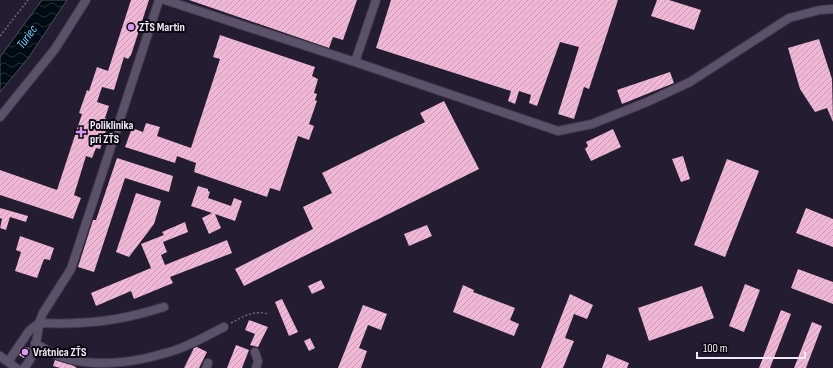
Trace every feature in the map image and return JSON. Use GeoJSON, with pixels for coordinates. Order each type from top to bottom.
{"type":"FeatureCollection","features":[{"type":"Feature","properties":{"kind":"street"},"geometry":{"type":"LineString","coordinates":[[0,117],[55,48],[86,0]]}},
{"type":"Feature","properties":{"kind":"street"},"geometry":{"type":"LineString","coordinates":[[24,368],[29,363],[39,322],[43,313],[71,269],[159,0]]}},
{"type":"Feature","properties":{"kind":"street"},"geometry":{"type":"LineString","coordinates":[[164,0],[355,62],[558,131],[592,124],[647,102],[690,82],[789,18],[820,10],[833,9]]}},
{"type":"Feature","properties":{"kind":"street"},"geometry":{"type":"LineString","coordinates":[[355,62],[376,0]]}},
{"type":"Feature","properties":{"kind":"street"},"geometry":{"type":"LineString","coordinates":[[0,356],[10,366],[29,331],[39,322],[71,324],[102,322],[134,317],[164,307]]}},
{"type":"Feature","properties":{"kind":"street"},"geometry":{"type":"LineString","coordinates":[[35,343],[67,358],[80,361],[113,362],[163,354],[192,343],[224,327]]}},
{"type":"Feature","properties":{"kind":"street"},"geometry":{"type":"LineString","coordinates":[[255,352],[258,361],[256,368]]}},
{"type":"Feature","properties":{"kind":"path"},"geometry":{"type":"LineString","coordinates":[[0,36],[28,0]]}},
{"type":"Feature","properties":{"kind":"path"},"geometry":{"type":"LineString","coordinates":[[224,327],[251,314],[262,312],[269,314]]}},
{"type":"Feature","properties":{"kind":"water","name":"Turiec"},"geometry":{"type":"Polygon","coordinates":[[[42,0],[67,0],[29,57],[0,92],[0,57],[42,0]]]}},
{"type":"Feature","properties":{"kind":"building"},"geometry":{"type":"Polygon","coordinates":[[[131,0],[149,0],[131,55],[128,59],[124,57],[114,90],[102,87],[97,102],[109,106],[105,118],[109,121],[100,149],[96,148],[92,158],[86,156],[74,195],[81,198],[73,219],[0,195],[0,170],[57,190],[82,114],[79,113],[87,90],[89,91],[97,67],[108,71],[131,0]]]}},
{"type":"Feature","properties":{"kind":"building"},"geometry":{"type":"Polygon","coordinates":[[[189,0],[357,0],[343,40],[333,37],[329,48],[189,0]]]}},
{"type":"Feature","properties":{"kind":"building"},"geometry":{"type":"Polygon","coordinates":[[[391,0],[618,0],[589,89],[584,87],[574,119],[558,114],[579,47],[560,42],[537,106],[529,103],[531,95],[519,91],[515,104],[508,101],[511,91],[376,48],[391,0]]]}},
{"type":"Feature","properties":{"kind":"building"},"geometry":{"type":"Polygon","coordinates":[[[657,0],[669,0],[701,10],[694,30],[651,16],[657,0]]]}},
{"type":"Feature","properties":{"kind":"building"},"geometry":{"type":"Polygon","coordinates":[[[220,35],[315,67],[312,76],[318,79],[314,93],[317,94],[315,100],[317,101],[309,124],[314,126],[309,140],[298,136],[280,191],[270,188],[267,197],[194,172],[196,163],[177,156],[175,163],[125,147],[132,128],[143,132],[146,123],[160,127],[157,136],[191,148],[220,59],[213,57],[220,35]]]}},
{"type":"Feature","properties":{"kind":"building"},"geometry":{"type":"Polygon","coordinates":[[[819,39],[832,79],[833,122],[827,108],[815,112],[800,89],[788,48],[819,39]]]}},
{"type":"Feature","properties":{"kind":"building"},"geometry":{"type":"Polygon","coordinates":[[[670,72],[674,83],[622,104],[617,90],[670,72]]]}},
{"type":"Feature","properties":{"kind":"building"},"geometry":{"type":"Polygon","coordinates":[[[444,101],[479,169],[244,286],[235,269],[313,229],[303,207],[332,193],[322,173],[425,122],[420,113],[444,101]]]}},
{"type":"Feature","properties":{"kind":"building"},"geometry":{"type":"Polygon","coordinates":[[[613,129],[621,147],[591,161],[585,149],[588,146],[586,142],[613,129]]]}},
{"type":"Feature","properties":{"kind":"building"},"geometry":{"type":"Polygon","coordinates":[[[683,156],[690,179],[681,182],[672,159],[683,156]]]}},
{"type":"Feature","properties":{"kind":"building"},"geometry":{"type":"Polygon","coordinates":[[[117,158],[173,176],[169,192],[125,178],[94,272],[78,267],[93,220],[96,220],[117,158]]]}},
{"type":"Feature","properties":{"kind":"building"},"geometry":{"type":"Polygon","coordinates":[[[727,159],[759,171],[725,257],[694,245],[727,159]]]}},
{"type":"Feature","properties":{"kind":"building"},"geometry":{"type":"Polygon","coordinates":[[[198,186],[208,189],[210,192],[208,198],[231,206],[234,198],[242,201],[235,221],[215,214],[221,228],[209,234],[202,218],[212,213],[191,206],[198,186]]]}},
{"type":"Feature","properties":{"kind":"building"},"geometry":{"type":"Polygon","coordinates":[[[136,193],[161,201],[154,224],[129,257],[116,252],[136,193]]]}},
{"type":"Feature","properties":{"kind":"building"},"geometry":{"type":"Polygon","coordinates":[[[0,208],[28,216],[26,222],[10,217],[6,230],[0,228],[2,219],[0,218],[0,208]]]}},
{"type":"Feature","properties":{"kind":"building"},"geometry":{"type":"Polygon","coordinates":[[[806,208],[833,219],[833,247],[796,233],[806,208]]]}},
{"type":"Feature","properties":{"kind":"building"},"geometry":{"type":"Polygon","coordinates":[[[185,222],[188,232],[163,242],[167,252],[161,255],[165,265],[227,240],[232,253],[170,277],[173,283],[134,299],[131,291],[96,306],[91,293],[151,268],[141,244],[164,235],[162,232],[185,222]]]}},
{"type":"Feature","properties":{"kind":"building"},"geometry":{"type":"Polygon","coordinates":[[[427,225],[432,236],[409,246],[404,234],[427,225]]]}},
{"type":"Feature","properties":{"kind":"building"},"geometry":{"type":"Polygon","coordinates":[[[20,236],[54,248],[50,260],[44,259],[37,278],[15,271],[21,252],[16,250],[20,236]]]}},
{"type":"Feature","properties":{"kind":"building"},"geometry":{"type":"Polygon","coordinates":[[[798,269],[833,282],[833,304],[791,288],[798,269]]]}},
{"type":"Feature","properties":{"kind":"building"},"geometry":{"type":"Polygon","coordinates":[[[321,280],[325,288],[312,294],[308,286],[321,280]]]}},
{"type":"Feature","properties":{"kind":"building"},"geometry":{"type":"Polygon","coordinates":[[[745,284],[760,290],[744,332],[729,326],[745,284]]]}},
{"type":"Feature","properties":{"kind":"building"},"geometry":{"type":"Polygon","coordinates":[[[463,285],[474,290],[473,292],[515,308],[510,320],[519,324],[514,336],[453,312],[463,285]]]}},
{"type":"Feature","properties":{"kind":"building"},"geometry":{"type":"Polygon","coordinates":[[[702,286],[714,318],[649,341],[638,308],[702,286]]]}},
{"type":"Feature","properties":{"kind":"building"},"geometry":{"type":"Polygon","coordinates":[[[570,294],[593,305],[587,319],[574,314],[565,338],[574,341],[563,368],[541,368],[570,294]]]}},
{"type":"Feature","properties":{"kind":"building"},"geometry":{"type":"Polygon","coordinates":[[[282,299],[298,332],[289,336],[275,302],[282,299]]]}},
{"type":"Feature","properties":{"kind":"building"},"geometry":{"type":"Polygon","coordinates":[[[363,305],[387,314],[381,330],[368,325],[359,348],[367,351],[361,368],[338,368],[363,305]]]}},
{"type":"Feature","properties":{"kind":"building"},"geometry":{"type":"Polygon","coordinates":[[[781,310],[791,314],[770,368],[759,368],[781,310]]]}},
{"type":"Feature","properties":{"kind":"building"},"geometry":{"type":"Polygon","coordinates":[[[249,320],[268,327],[258,347],[250,345],[255,334],[245,330],[249,320]]]}},
{"type":"Feature","properties":{"kind":"building"},"geometry":{"type":"Polygon","coordinates":[[[812,322],[822,326],[806,368],[794,368],[812,322]]]}},
{"type":"Feature","properties":{"kind":"building"},"geometry":{"type":"Polygon","coordinates":[[[310,338],[315,348],[309,351],[304,341],[310,338]]]}},
{"type":"Feature","properties":{"kind":"building"},"geometry":{"type":"Polygon","coordinates":[[[236,345],[249,350],[242,368],[227,368],[236,345]]]}},
{"type":"Feature","properties":{"kind":"building","name":"Vrátnica ZŤS"},"geometry":{"type":"Polygon","coordinates":[[[25,347],[29,348],[24,358],[19,355],[25,347]]]}},
{"type":"Feature","properties":{"kind":"building"},"geometry":{"type":"Polygon","coordinates":[[[197,347],[207,352],[199,368],[184,368],[194,348],[197,347]]]}},
{"type":"Feature","properties":{"kind":"building"},"geometry":{"type":"Polygon","coordinates":[[[607,354],[629,363],[627,368],[602,368],[607,354]]]}},
{"type":"Feature","properties":{"kind":"building"},"geometry":{"type":"Polygon","coordinates":[[[55,360],[77,368],[60,368],[53,366],[55,360]]]}},
{"type":"Feature","properties":{"kind":"place","name":"ZŤS Martin"},"geometry":{"type":"Point","coordinates":[131,27]}},
{"type":"Feature","properties":{"kind":"place","name":"Poliklinika pri ZŤS"},"geometry":{"type":"Point","coordinates":[81,132]}},
{"type":"Feature","properties":{"kind":"place","name":"Vrátnica ZŤS"},"geometry":{"type":"Point","coordinates":[25,352]}}]}
